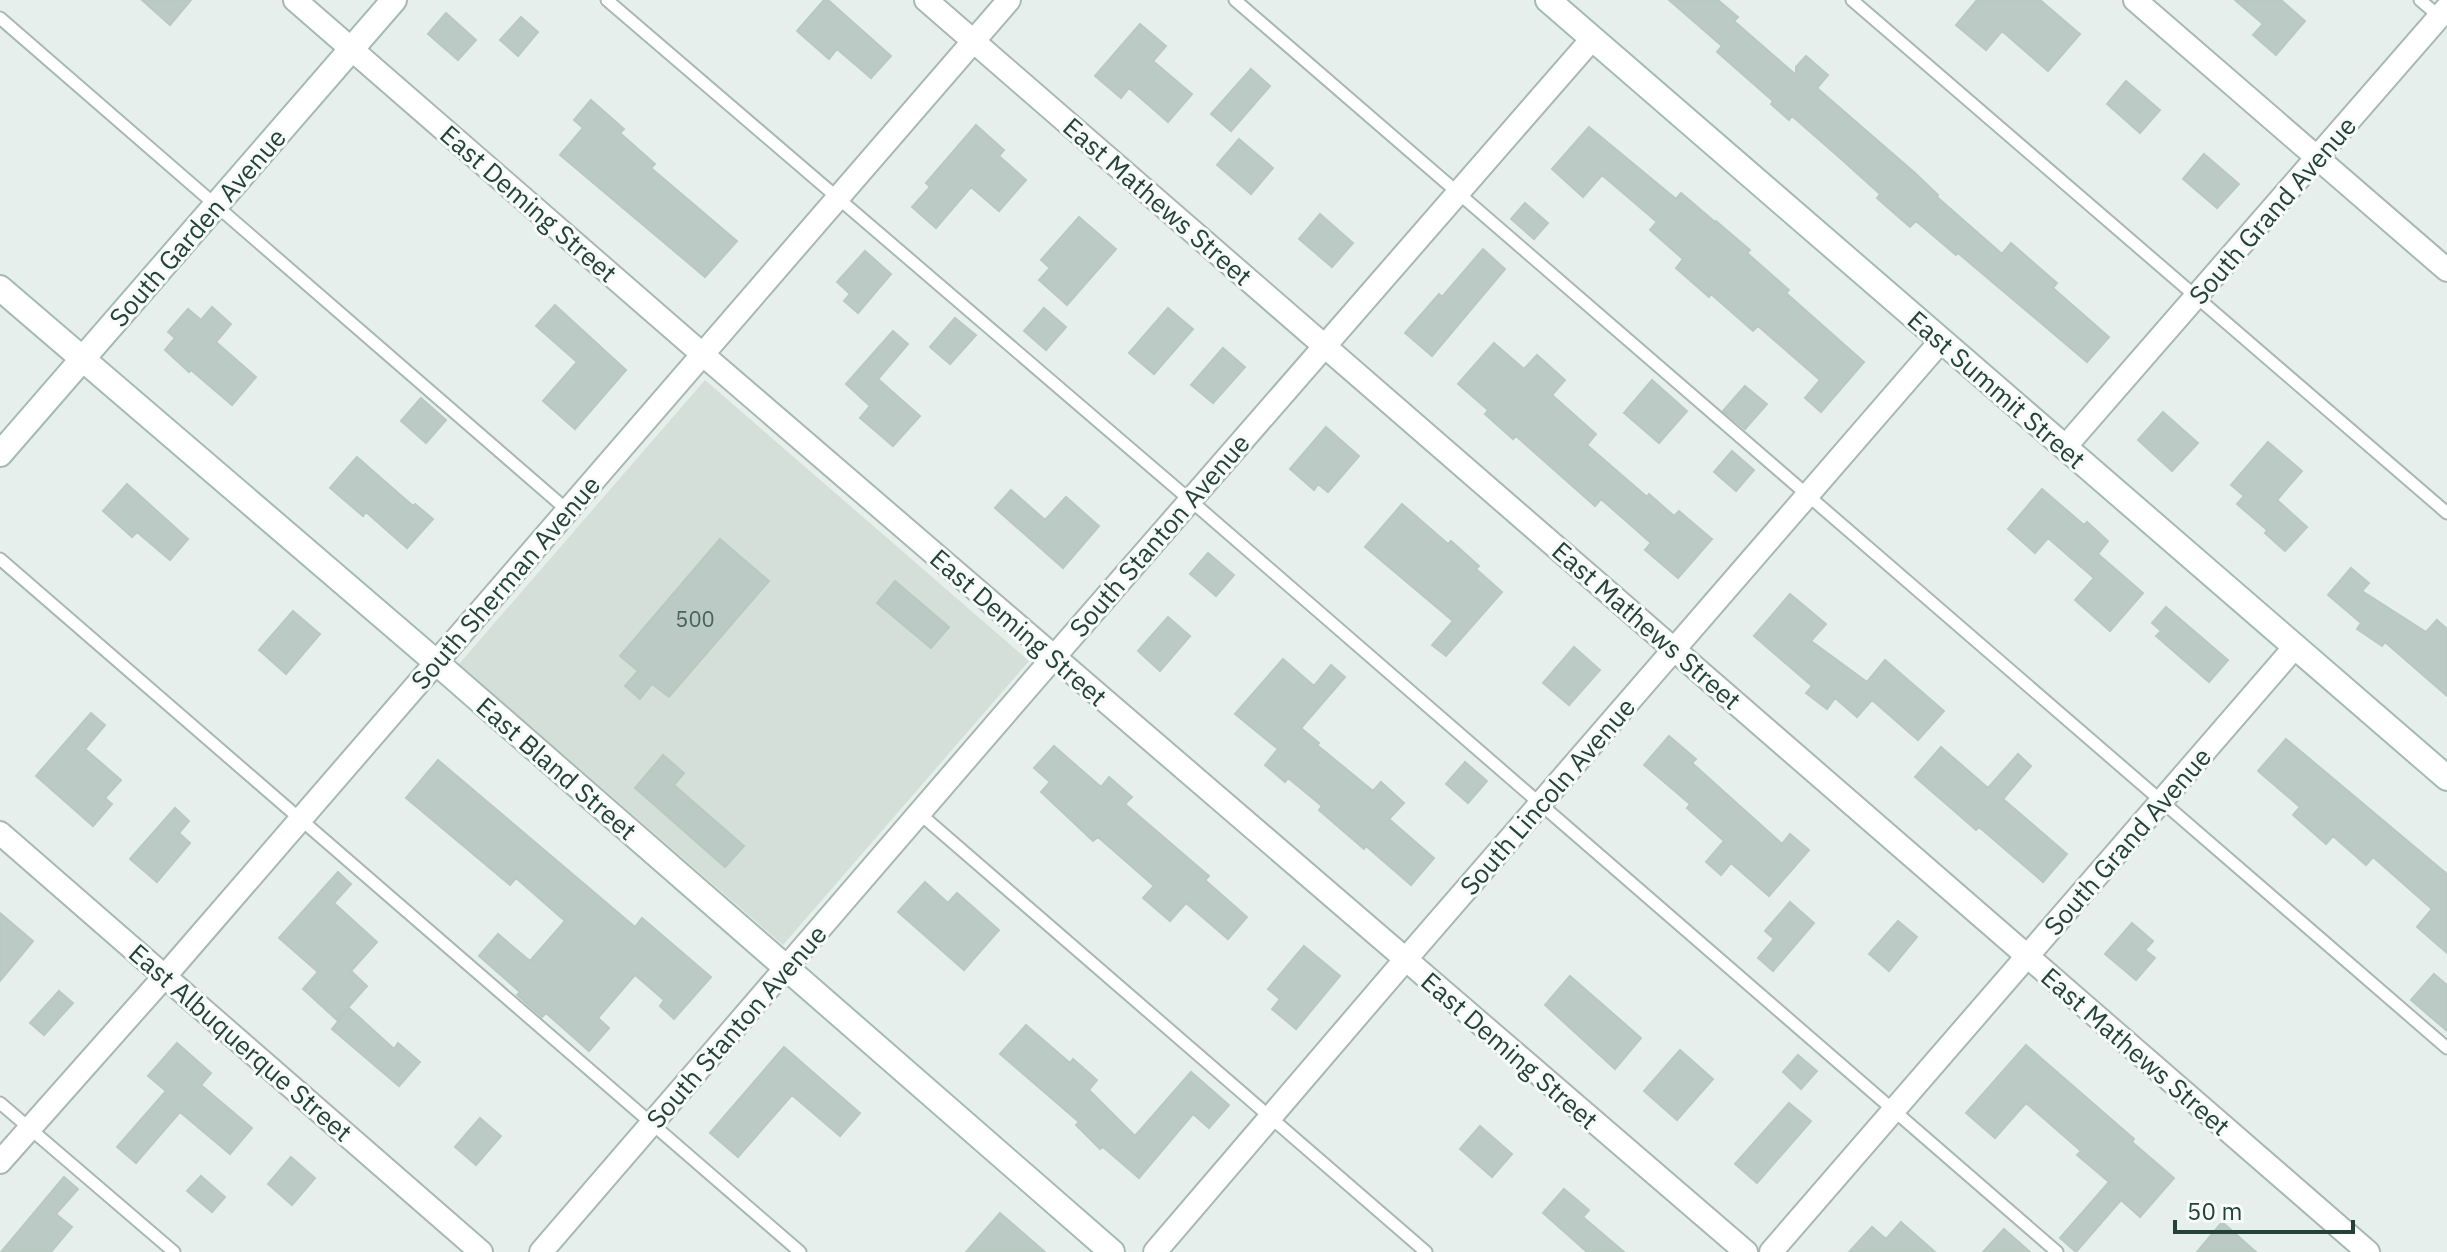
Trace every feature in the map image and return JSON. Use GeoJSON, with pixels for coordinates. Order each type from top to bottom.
{"type":"FeatureCollection","features":[{"type":"Feature","properties":{"kind":"street","name":"East Deming Street"},"geometry":{"type":"LineString","coordinates":[[295,0],[1746,1252]]}},
{"type":"Feature","properties":{"kind":"street","name":"South Garden Avenue"},"geometry":{"type":"LineString","coordinates":[[0,454],[394,0]]}},
{"type":"Feature","properties":{"kind":"street","name":"East Mathews Street"},"geometry":{"type":"LineString","coordinates":[[926,0],[2368,1252]]}},
{"type":"Feature","properties":{"kind":"street","name":"South Sherman Avenue"},"geometry":{"type":"LineString","coordinates":[[0,1162],[437,663],[701,353],[1009,0]]}},
{"type":"Feature","properties":{"kind":"street"},"geometry":{"type":"LineString","coordinates":[[2135,0],[2447,270]]}},
{"type":"Feature","properties":{"kind":"street","name":"East Summit Street"},"geometry":{"type":"LineString","coordinates":[[1556,3],[1592,39],[2447,778]]}},
{"type":"Feature","properties":{"kind":"street","name":"South Grand Avenue"},"geometry":{"type":"LineString","coordinates":[[2065,447],[2443,12]]}},
{"type":"Feature","properties":{"kind":"street","name":"South Stanton Avenue"},"geometry":{"type":"LineString","coordinates":[[541,1252],[1592,39]]}},
{"type":"Feature","properties":{"kind":"street","name":"East Bland Street"},"geometry":{"type":"LineString","coordinates":[[0,288],[437,663],[1112,1252]]}},
{"type":"Feature","properties":{"kind":"street","name":"South Lincoln Avenue"},"geometry":{"type":"LineString","coordinates":[[1155,1252],[1941,341]]}},
{"type":"Feature","properties":{"kind":"street","name":"South Grand Avenue"},"geometry":{"type":"LineString","coordinates":[[1771,1252],[2294,648]]}},
{"type":"Feature","properties":{"kind":"street","name":"East Albuquerque Street"},"geometry":{"type":"LineString","coordinates":[[0,833],[481,1252]]}},
{"type":"Feature","properties":{"kind":"lane"},"geometry":{"type":"LineString","coordinates":[[607,0],[1190,500],[2057,1252]]}},
{"type":"Feature","properties":{"kind":"lane"},"geometry":{"type":"LineString","coordinates":[[1235,0],[2447,1048]]}},
{"type":"Feature","properties":{"kind":"lane"},"geometry":{"type":"LineString","coordinates":[[1852,0],[2447,513]]}},
{"type":"Feature","properties":{"kind":"lane"},"geometry":{"type":"LineString","coordinates":[[2420,0],[2443,12]]}},
{"type":"Feature","properties":{"kind":"lane"},"geometry":{"type":"LineString","coordinates":[[0,18],[567,510]]}},
{"type":"Feature","properties":{"kind":"lane"},"geometry":{"type":"LineString","coordinates":[[0,559],[800,1252]]}},
{"type":"Feature","properties":{"kind":"lane"},"geometry":{"type":"LineString","coordinates":[[919,813],[1426,1252]]}},
{"type":"Feature","properties":{"kind":"lane"},"geometry":{"type":"LineString","coordinates":[[0,1103],[174,1252]]}},
{"type":"Feature","properties":{"kind":"shaded area"},"geometry":{"type":"Polygon","coordinates":[[[705,380],[1029,661],[783,945],[459,664],[705,380]]]}},
{"type":"Feature","properties":{"kind":"building"},"geometry":{"type":"Polygon","coordinates":[[[142,0],[191,0],[170,25],[142,0]]]}},
{"type":"Feature","properties":{"kind":"building"},"geometry":{"type":"Polygon","coordinates":[[[824,0],[828,0],[891,56],[871,78],[837,49],[829,59],[797,31],[824,0]]]}},
{"type":"Feature","properties":{"kind":"building"},"geometry":{"type":"Polygon","coordinates":[[[1669,0],[1718,0],[1738,17],[1734,21],[1796,75],[1796,67],[1806,56],[1828,75],[1817,88],[2002,254],[2011,243],[2057,283],[2053,288],[2109,337],[2087,362],[1958,253],[1956,255],[1916,221],[1910,227],[1877,198],[1880,194],[1840,158],[1792,116],[1789,120],[1771,104],[1773,101],[1717,52],[1722,46],[1669,0]]]}},
{"type":"Feature","properties":{"kind":"building"},"geometry":{"type":"Polygon","coordinates":[[[1977,0],[2040,0],[2080,34],[2048,71],[2002,31],[1986,50],[1956,25],[1977,0]]]}},
{"type":"Feature","properties":{"kind":"building"},"geometry":{"type":"Polygon","coordinates":[[[2235,0],[2281,0],[2305,21],[2276,55],[2253,35],[2263,24],[2235,0]]]}},
{"type":"Feature","properties":{"kind":"building"},"geometry":{"type":"Polygon","coordinates":[[[446,13],[476,40],[458,60],[428,34],[446,13]]]}},
{"type":"Feature","properties":{"kind":"building"},"geometry":{"type":"Polygon","coordinates":[[[521,17],[538,32],[518,56],[500,40],[521,17]]]}},
{"type":"Feature","properties":{"kind":"building"},"geometry":{"type":"Polygon","coordinates":[[[1140,24],[1166,46],[1153,61],[1192,94],[1168,122],[1129,88],[1121,98],[1095,76],[1140,24]]]}},
{"type":"Feature","properties":{"kind":"building"},"geometry":{"type":"Polygon","coordinates":[[[1251,69],[1270,86],[1231,131],[1211,114],[1251,69]]]}},
{"type":"Feature","properties":{"kind":"building"},"geometry":{"type":"Polygon","coordinates":[[[2126,81],[2160,110],[2140,133],[2107,104],[2126,81]]]}},
{"type":"Feature","properties":{"kind":"building"},"geometry":{"type":"Polygon","coordinates":[[[591,100],[624,129],[620,133],[655,164],[651,168],[737,241],[705,277],[560,155],[583,128],[574,120],[591,100]]]}},
{"type":"Feature","properties":{"kind":"building"},"geometry":{"type":"Polygon","coordinates":[[[976,125],[1004,150],[999,156],[1026,180],[999,211],[971,187],[936,228],[912,207],[930,187],[926,183],[976,125]]]}},
{"type":"Feature","properties":{"kind":"building"},"geometry":{"type":"Polygon","coordinates":[[[1589,127],[1676,199],[1681,193],[1750,250],[1747,253],[1789,290],[1786,293],[1864,362],[1821,412],[1805,398],[1820,380],[1758,326],[1753,331],[1676,268],[1683,259],[1650,230],[1657,222],[1602,175],[1583,197],[1552,169],[1589,127]]]}},
{"type":"Feature","properties":{"kind":"building"},"geometry":{"type":"Polygon","coordinates":[[[1239,139],[1273,168],[1251,194],[1217,165],[1239,139]]]}},
{"type":"Feature","properties":{"kind":"building"},"geometry":{"type":"Polygon","coordinates":[[[2204,154],[2239,184],[2217,208],[2183,179],[2204,154]]]}},
{"type":"Feature","properties":{"kind":"building"},"geometry":{"type":"Polygon","coordinates":[[[1525,203],[1548,223],[1534,239],[1511,219],[1525,203]]]}},
{"type":"Feature","properties":{"kind":"building"},"geometry":{"type":"Polygon","coordinates":[[[1320,214],[1353,243],[1332,267],[1299,239],[1320,214]]]}},
{"type":"Feature","properties":{"kind":"building"},"geometry":{"type":"Polygon","coordinates":[[[1079,217],[1116,249],[1067,305],[1039,280],[1050,268],[1041,260],[1079,217]]]}},
{"type":"Feature","properties":{"kind":"building"},"geometry":{"type":"Polygon","coordinates":[[[1483,249],[1505,269],[1432,356],[1405,333],[1439,294],[1442,297],[1483,249]]]}},
{"type":"Feature","properties":{"kind":"building"},"geometry":{"type":"Polygon","coordinates":[[[865,251],[891,274],[858,313],[844,301],[850,294],[837,282],[865,251]]]}},
{"type":"Feature","properties":{"kind":"building"},"geometry":{"type":"Polygon","coordinates":[[[555,305],[626,370],[575,429],[543,401],[577,362],[536,326],[555,305]]]}},
{"type":"Feature","properties":{"kind":"building"},"geometry":{"type":"Polygon","coordinates":[[[212,307],[231,324],[216,342],[256,377],[232,405],[165,350],[175,338],[168,332],[188,309],[201,320],[212,307]]]}},
{"type":"Feature","properties":{"kind":"building"},"geometry":{"type":"Polygon","coordinates":[[[1044,308],[1066,327],[1046,350],[1024,331],[1044,308]]]}},
{"type":"Feature","properties":{"kind":"building"},"geometry":{"type":"Polygon","coordinates":[[[1168,308],[1193,329],[1154,374],[1129,353],[1168,308]]]}},
{"type":"Feature","properties":{"kind":"building"},"geometry":{"type":"Polygon","coordinates":[[[955,318],[976,335],[950,364],[930,347],[955,318]]]}},
{"type":"Feature","properties":{"kind":"building"},"geometry":{"type":"Polygon","coordinates":[[[893,331],[908,344],[878,379],[920,416],[893,446],[860,418],[870,406],[846,384],[893,331]]]}},
{"type":"Feature","properties":{"kind":"building"},"geometry":{"type":"Polygon","coordinates":[[[1494,343],[1524,369],[1537,355],[1565,380],[1552,395],[1596,434],[1587,445],[1647,497],[1649,494],[1674,516],[1679,511],[1712,539],[1678,578],[1645,550],[1651,543],[1601,499],[1595,506],[1516,436],[1513,439],[1485,414],[1488,410],[1458,384],[1494,343]]]}},
{"type":"Feature","properties":{"kind":"building"},"geometry":{"type":"Polygon","coordinates":[[[1223,348],[1245,367],[1213,403],[1191,385],[1223,348]]]}},
{"type":"Feature","properties":{"kind":"building"},"geometry":{"type":"Polygon","coordinates":[[[1652,380],[1687,411],[1659,443],[1624,413],[1652,380]]]}},
{"type":"Feature","properties":{"kind":"building"},"geometry":{"type":"Polygon","coordinates":[[[1745,386],[1767,404],[1745,429],[1723,411],[1745,386]]]}},
{"type":"Feature","properties":{"kind":"building"},"geometry":{"type":"Polygon","coordinates":[[[421,398],[446,420],[426,443],[401,421],[421,398]]]}},
{"type":"Feature","properties":{"kind":"building"},"geometry":{"type":"Polygon","coordinates":[[[2163,412],[2198,443],[2172,471],[2138,440],[2163,412]]]}},
{"type":"Feature","properties":{"kind":"building"},"geometry":{"type":"Polygon","coordinates":[[[1326,427],[1359,456],[1328,492],[1318,484],[1314,490],[1290,469],[1326,427]]]}},
{"type":"Feature","properties":{"kind":"building"},"geometry":{"type":"Polygon","coordinates":[[[2268,442],[2302,471],[2277,500],[2307,527],[2285,551],[2265,533],[2267,530],[2237,504],[2244,496],[2231,485],[2268,442]]]}},
{"type":"Feature","properties":{"kind":"building"},"geometry":{"type":"Polygon","coordinates":[[[1732,451],[1754,470],[1736,491],[1714,472],[1732,451]]]}},
{"type":"Feature","properties":{"kind":"building"},"geometry":{"type":"Polygon","coordinates":[[[357,457],[413,506],[415,504],[433,519],[407,548],[366,512],[363,516],[330,488],[357,457]]]}},
{"type":"Feature","properties":{"kind":"building"},"geometry":{"type":"Polygon","coordinates":[[[127,484],[188,539],[170,560],[137,532],[132,537],[103,511],[127,484]]]}},
{"type":"Feature","properties":{"kind":"building"},"geometry":{"type":"Polygon","coordinates":[[[2042,489],[2108,541],[2098,554],[2143,593],[2110,631],[2075,600],[2094,578],[2048,538],[2035,553],[2008,529],[2042,489]]]}},
{"type":"Feature","properties":{"kind":"building"},"geometry":{"type":"Polygon","coordinates":[[[1011,490],[1045,520],[1066,497],[1099,526],[1063,568],[995,508],[1011,490]]]}},
{"type":"Feature","properties":{"kind":"building"},"geometry":{"type":"Polygon","coordinates":[[[1402,504],[1448,544],[1451,541],[1502,592],[1446,656],[1432,645],[1453,621],[1365,547],[1402,504]]]}},
{"type":"Feature","properties":{"kind":"building"},"geometry":{"type":"Polygon","coordinates":[[[720,539],[769,581],[669,697],[652,684],[640,699],[625,686],[638,671],[620,656],[720,539]]]}},
{"type":"Feature","properties":{"kind":"building"},"geometry":{"type":"Polygon","coordinates":[[[1208,553],[1234,575],[1216,596],[1190,574],[1208,553]]]}},
{"type":"Feature","properties":{"kind":"building"},"geometry":{"type":"Polygon","coordinates":[[[2351,568],[2369,583],[2362,591],[2426,632],[2437,620],[2447,629],[2447,696],[2385,642],[2382,646],[2357,629],[2361,623],[2328,595],[2351,568]]]}},
{"type":"Feature","properties":{"kind":"building"},"geometry":{"type":"Polygon","coordinates":[[[895,581],[949,627],[931,648],[877,603],[895,581]]]}},
{"type":"Feature","properties":{"kind":"building"},"geometry":{"type":"Polygon","coordinates":[[[1790,594],[1826,624],[1811,641],[1867,682],[1885,660],[1944,711],[1918,740],[1872,700],[1857,717],[1835,698],[1827,709],[1806,693],[1812,686],[1754,636],[1790,594]]]}},
{"type":"Feature","properties":{"kind":"building"},"geometry":{"type":"Polygon","coordinates":[[[2166,607],[2228,660],[2209,682],[2156,636],[2161,631],[2152,623],[2166,607]]]}},
{"type":"Feature","properties":{"kind":"building"},"geometry":{"type":"Polygon","coordinates":[[[293,611],[320,634],[286,674],[259,650],[293,611]]]}},
{"type":"Feature","properties":{"kind":"building"},"geometry":{"type":"Polygon","coordinates":[[[1168,617],[1190,636],[1160,671],[1138,651],[1168,617]]]}},
{"type":"Feature","properties":{"kind":"building"},"geometry":{"type":"Polygon","coordinates":[[[1574,647],[1600,670],[1569,705],[1543,683],[1574,647]]]}},
{"type":"Feature","properties":{"kind":"building"},"geometry":{"type":"Polygon","coordinates":[[[1283,659],[1314,686],[1331,665],[1345,677],[1301,728],[1373,791],[1381,782],[1404,803],[1389,819],[1434,858],[1411,885],[1319,810],[1322,806],[1288,778],[1285,782],[1265,765],[1278,749],[1235,714],[1283,659]]]}},
{"type":"Feature","properties":{"kind":"building"},"geometry":{"type":"Polygon","coordinates":[[[91,713],[105,725],[85,749],[121,780],[105,798],[112,804],[93,826],[36,776],[91,713]]]}},
{"type":"Feature","properties":{"kind":"building"},"geometry":{"type":"Polygon","coordinates":[[[1669,736],[1696,759],[1692,763],[1782,844],[1790,834],[1809,850],[1769,896],[1731,863],[1721,875],[1706,862],[1724,841],[1687,808],[1690,804],[1644,765],[1669,736]]]}},
{"type":"Feature","properties":{"kind":"building"},"geometry":{"type":"Polygon","coordinates":[[[2286,739],[2447,874],[2447,953],[2417,927],[2432,909],[2373,857],[2366,865],[2333,836],[2326,844],[2293,815],[2300,807],[2258,771],[2286,739]]]}},
{"type":"Feature","properties":{"kind":"building"},"geometry":{"type":"Polygon","coordinates":[[[1054,746],[1101,787],[1109,777],[1132,797],[1125,804],[1209,876],[1205,880],[1247,917],[1228,939],[1186,903],[1170,921],[1143,898],[1154,886],[1098,837],[1093,841],[1041,792],[1050,782],[1034,768],[1054,746]]]}},
{"type":"Feature","properties":{"kind":"building"},"geometry":{"type":"Polygon","coordinates":[[[1941,747],[1988,788],[2018,754],[2031,766],[2003,799],[2067,854],[2043,882],[1915,777],[1941,747]]]}},
{"type":"Feature","properties":{"kind":"building"},"geometry":{"type":"Polygon","coordinates":[[[663,755],[684,773],[674,785],[744,846],[725,867],[635,788],[663,755]]]}},
{"type":"Feature","properties":{"kind":"building"},"geometry":{"type":"Polygon","coordinates":[[[438,760],[635,927],[642,918],[711,977],[674,1019],[660,1006],[664,1000],[635,975],[598,1018],[609,1028],[589,1051],[546,1013],[542,1017],[517,995],[520,992],[479,956],[498,934],[530,961],[565,921],[516,878],[510,885],[406,798],[438,760]]]}},
{"type":"Feature","properties":{"kind":"building"},"geometry":{"type":"Polygon","coordinates":[[[1465,762],[1487,781],[1468,803],[1446,784],[1465,762]]]}},
{"type":"Feature","properties":{"kind":"building"},"geometry":{"type":"Polygon","coordinates":[[[175,808],[189,821],[179,833],[190,843],[157,882],[130,859],[175,808]]]}},
{"type":"Feature","properties":{"kind":"building"},"geometry":{"type":"Polygon","coordinates":[[[338,872],[351,884],[334,903],[377,942],[351,971],[367,986],[337,1020],[303,989],[318,972],[279,938],[338,872]]]}},
{"type":"Feature","properties":{"kind":"building"},"geometry":{"type":"Polygon","coordinates":[[[925,882],[948,903],[957,893],[999,930],[964,970],[898,912],[925,882]]]}},
{"type":"Feature","properties":{"kind":"building"},"geometry":{"type":"Polygon","coordinates":[[[1790,902],[1814,923],[1773,971],[1758,958],[1774,939],[1765,931],[1790,902]]]}},
{"type":"Feature","properties":{"kind":"building"},"geometry":{"type":"Polygon","coordinates":[[[0,913],[33,941],[0,981],[0,913]]]}},
{"type":"Feature","properties":{"kind":"building"},"geometry":{"type":"Polygon","coordinates":[[[1898,921],[1917,937],[1889,971],[1869,954],[1898,921]]]}},
{"type":"Feature","properties":{"kind":"building"},"geometry":{"type":"Polygon","coordinates":[[[2132,923],[2153,941],[2145,950],[2155,958],[2136,980],[2105,954],[2132,923]]]}},
{"type":"Feature","properties":{"kind":"building"},"geometry":{"type":"Polygon","coordinates":[[[1304,946],[1340,976],[1296,1029],[1272,1009],[1280,999],[1268,989],[1304,946]]]}},
{"type":"Feature","properties":{"kind":"building"},"geometry":{"type":"Polygon","coordinates":[[[2434,974],[2447,985],[2447,1031],[2411,1000],[2434,974]]]}},
{"type":"Feature","properties":{"kind":"building"},"geometry":{"type":"Polygon","coordinates":[[[1570,976],[1641,1038],[1615,1069],[1545,1005],[1570,976]]]}},
{"type":"Feature","properties":{"kind":"building"},"geometry":{"type":"Polygon","coordinates":[[[59,991],[73,1003],[44,1035],[30,1023],[59,991]]]}},
{"type":"Feature","properties":{"kind":"building"},"geometry":{"type":"Polygon","coordinates":[[[349,1008],[394,1049],[398,1043],[420,1062],[399,1086],[332,1029],[349,1008]]]}},
{"type":"Feature","properties":{"kind":"building"},"geometry":{"type":"Polygon","coordinates":[[[1026,1025],[1070,1063],[1073,1059],[1097,1080],[1089,1090],[1135,1136],[1191,1072],[1229,1105],[1209,1128],[1193,1114],[1139,1178],[1103,1147],[1100,1149],[1076,1125],[1079,1122],[1000,1054],[1026,1025]]]}},
{"type":"Feature","properties":{"kind":"building"},"geometry":{"type":"Polygon","coordinates":[[[177,1043],[211,1073],[201,1085],[252,1128],[230,1154],[180,1112],[136,1163],[117,1147],[166,1091],[148,1076],[177,1043]]]}},
{"type":"Feature","properties":{"kind":"building"},"geometry":{"type":"Polygon","coordinates":[[[2026,1045],[2174,1178],[2140,1217],[2121,1200],[2076,1252],[2060,1238],[2109,1182],[2077,1155],[2081,1151],[2026,1103],[1995,1138],[1966,1113],[2026,1045]]]}},
{"type":"Feature","properties":{"kind":"building"},"geometry":{"type":"Polygon","coordinates":[[[784,1047],[860,1113],[840,1136],[792,1095],[738,1157],[710,1133],[784,1047]]]}},
{"type":"Feature","properties":{"kind":"building"},"geometry":{"type":"Polygon","coordinates":[[[1680,1050],[1713,1079],[1677,1120],[1644,1091],[1680,1050]]]}},
{"type":"Feature","properties":{"kind":"building"},"geometry":{"type":"Polygon","coordinates":[[[1798,1055],[1817,1071],[1801,1089],[1783,1072],[1798,1055]]]}},
{"type":"Feature","properties":{"kind":"building"},"geometry":{"type":"Polygon","coordinates":[[[1789,1103],[1811,1121],[1757,1183],[1735,1164],[1789,1103]]]}},
{"type":"Feature","properties":{"kind":"building"},"geometry":{"type":"Polygon","coordinates":[[[480,1118],[501,1136],[476,1165],[455,1147],[480,1118]]]}},
{"type":"Feature","properties":{"kind":"building"},"geometry":{"type":"Polygon","coordinates":[[[1480,1126],[1512,1154],[1492,1177],[1460,1149],[1480,1126]]]}},
{"type":"Feature","properties":{"kind":"building"},"geometry":{"type":"Polygon","coordinates":[[[291,1157],[315,1178],[292,1205],[268,1184],[291,1157]]]}},
{"type":"Feature","properties":{"kind":"building"},"geometry":{"type":"Polygon","coordinates":[[[201,1176],[225,1197],[212,1212],[187,1191],[201,1176]]]}},
{"type":"Feature","properties":{"kind":"building"},"geometry":{"type":"Polygon","coordinates":[[[64,1177],[78,1189],[56,1214],[72,1227],[51,1252],[1,1252],[64,1177]]]}},
{"type":"Feature","properties":{"kind":"building"},"geometry":{"type":"Polygon","coordinates":[[[1564,1189],[1589,1210],[1583,1217],[1624,1252],[1587,1252],[1543,1213],[1564,1189]]]}},
{"type":"Feature","properties":{"kind":"building"},"geometry":{"type":"Polygon","coordinates":[[[1000,1213],[1045,1252],[966,1252],[1000,1213]]]}},
{"type":"Feature","properties":{"kind":"building"},"geometry":{"type":"Polygon","coordinates":[[[1901,1222],[1935,1252],[1849,1252],[1872,1227],[1886,1239],[1901,1222]]]}},
{"type":"Feature","properties":{"kind":"building"},"geometry":{"type":"Polygon","coordinates":[[[2222,1222],[2256,1252],[2197,1252],[2222,1222]]]}},
{"type":"Feature","properties":{"kind":"building"},"geometry":{"type":"Polygon","coordinates":[[[2004,1229],[2030,1252],[1983,1252],[2004,1229]]]}}]}
